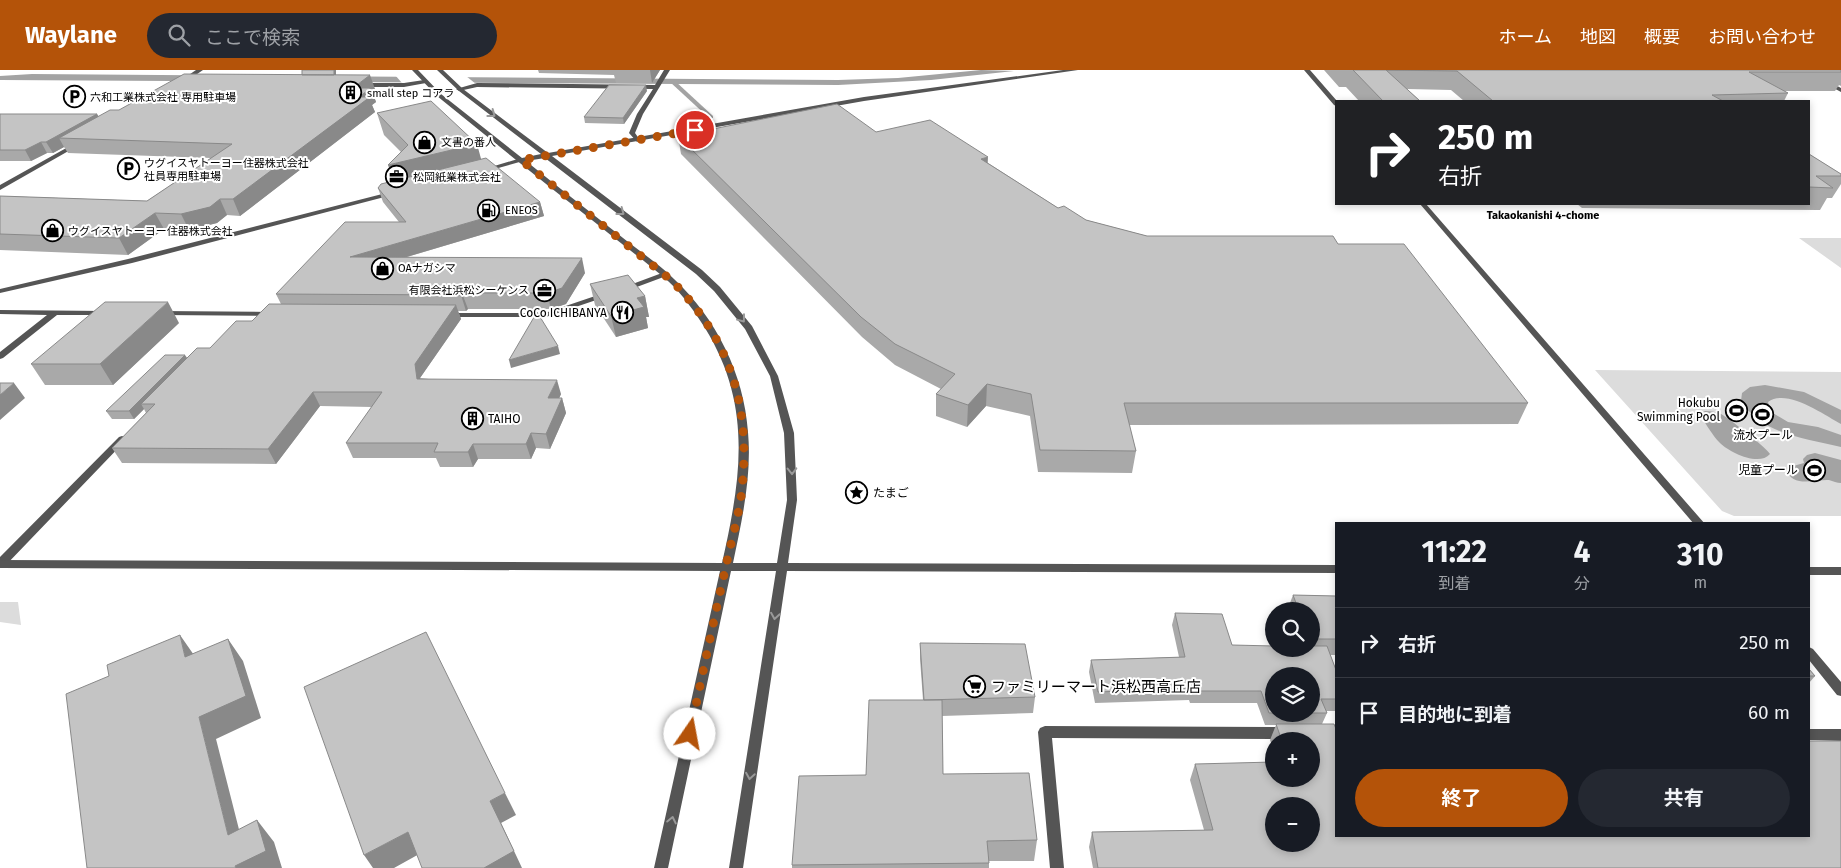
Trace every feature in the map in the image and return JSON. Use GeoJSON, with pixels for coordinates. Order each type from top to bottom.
{"type":"FeatureCollection","features":[{"type":"Feature","properties":{"kind":"street"},"geometry":{"type":"LineString","coordinates":[[181,84],[200,70]]}},
{"type":"Feature","properties":{"kind":"street"},"geometry":{"type":"LineString","coordinates":[[440,70],[457,86],[698,272],[734,308],[762,351],[782,403],[792,465],[792,500],[736,868]]}},
{"type":"Feature","properties":{"kind":"street"},"geometry":{"type":"LineString","coordinates":[[637,140],[632,133],[640,114],[667,70]]}},
{"type":"Feature","properties":{"kind":"street"},"geometry":{"type":"LineString","coordinates":[[476,172],[521,160],[872,98],[1075,70]]}},
{"type":"Feature","properties":{"kind":"street"},"geometry":{"type":"LineString","coordinates":[[1307,70],[1335,103]]}},
{"type":"Feature","properties":{"kind":"street"},"geometry":{"type":"LineString","coordinates":[[1803,70],[1841,90]]}},
{"type":"Feature","properties":{"kind":"street"},"geometry":{"type":"LineString","coordinates":[[417,73],[425,83],[665,275],[688,296],[716,335],[735,381],[741,407],[744,466],[740,500],[662,868]]}},
{"type":"Feature","properties":{"kind":"street"},"geometry":{"type":"LineString","coordinates":[[356,85],[425,83]]}},
{"type":"Feature","properties":{"kind":"street"},"geometry":{"type":"LineString","coordinates":[[457,86],[658,86]]}},
{"type":"Feature","properties":{"kind":"street"},"geometry":{"type":"LineString","coordinates":[[0,188],[87,138]]}},
{"type":"Feature","properties":{"kind":"street"},"geometry":{"type":"LineString","coordinates":[[0,291],[130,261],[402,191]]}},
{"type":"Feature","properties":{"kind":"street"},"geometry":{"type":"LineString","coordinates":[[1424,205],[1698,522]]}},
{"type":"Feature","properties":{"kind":"street"},"geometry":{"type":"LineString","coordinates":[[441,315],[546,315],[665,275]]}},
{"type":"Feature","properties":{"kind":"street"},"geometry":{"type":"LineString","coordinates":[[0,312],[114,313]]}},
{"type":"Feature","properties":{"kind":"street"},"geometry":{"type":"LineString","coordinates":[[0,356],[54,313]]}},
{"type":"Feature","properties":{"kind":"street"},"geometry":{"type":"LineString","coordinates":[[154,313],[284,314]]}},
{"type":"Feature","properties":{"kind":"street"},"geometry":{"type":"LineString","coordinates":[[231,328],[244,314]]}},
{"type":"Feature","properties":{"kind":"street"},"geometry":{"type":"LineString","coordinates":[[0,564],[128,433]]}},
{"type":"Feature","properties":{"kind":"street"},"geometry":{"type":"LineString","coordinates":[[0,564],[1335,569]]}},
{"type":"Feature","properties":{"kind":"street"},"geometry":{"type":"LineString","coordinates":[[1810,571],[1841,571]]}},
{"type":"Feature","properties":{"kind":"street"},"geometry":{"type":"LineString","coordinates":[[1810,653],[1841,691]]}},
{"type":"Feature","properties":{"kind":"street"},"geometry":{"type":"LineString","coordinates":[[1057,868],[1045,732],[1265,733]]}},
{"type":"Feature","properties":{"kind":"street"},"geometry":{"type":"LineString","coordinates":[[1810,735],[1841,735]]}},
{"type":"Feature","properties":{"kind":"shaded area"},"geometry":{"type":"Polygon","coordinates":[[[981,70],[1014,71],[931,80],[838,85],[0,80],[0,76],[32,74],[838,80],[898,78],[981,70]]]}},
{"type":"Feature","properties":{"kind":"shaded area"},"geometry":{"type":"Polygon","coordinates":[[[1799,238],[1841,238],[1841,268],[1799,238]]]}},
{"type":"Feature","properties":{"kind":"shaded area","name":"Hokubu Swimming Pool"},"geometry":{"type":"Polygon","coordinates":[[[1595,370],[1841,372],[1841,516],[1734,516],[1722,511],[1595,370]]]}},
{"type":"Feature","properties":{"kind":"shaded area","name":"流水プール"},"geometry":{"type":"Polygon","coordinates":[[[1765,385],[1804,392],[1841,410],[1841,424],[1795,400],[1785,398],[1768,402],[1771,412],[1788,422],[1818,427],[1841,435],[1841,447],[1800,438],[1773,428],[1761,421],[1741,401],[1742,393],[1750,387],[1765,385]]]}},
{"type":"Feature","properties":{"kind":"shaded area"},"geometry":{"type":"Polygon","coordinates":[[[1705,411],[1721,414],[1770,454],[1765,458],[1752,459],[1724,447],[1714,437],[1701,417],[1701,413],[1705,411]]]}},
{"type":"Feature","properties":{"kind":"shaded area","name":"児童プール"},"geometry":{"type":"Polygon","coordinates":[[[1815,453],[1841,460],[1841,483],[1829,480],[1804,482],[1793,479],[1789,475],[1786,468],[1804,463],[1803,459],[1807,455],[1815,453]]]}},
{"type":"Feature","properties":{"kind":"shaded area"},"geometry":{"type":"Polygon","coordinates":[[[0,602],[18,602],[21,625],[0,622],[0,602]]]}},
{"type":"Feature","properties":{"kind":"pier"},"geometry":{"type":"Polygon","coordinates":[[[395,75],[466,76],[476,84],[402,83],[395,75]]]}},
{"type":"Feature","properties":{"kind":"building"},"geometry":{"type":"Polygon","coordinates":[[[302,70],[334,70],[334,75],[302,75],[302,70]]]}},
{"type":"Feature","properties":{"kind":"building"},"geometry":{"type":"Polygon","coordinates":[[[1353,70],[1386,70],[1419,100],[1382,100],[1353,70]]]}},
{"type":"Feature","properties":{"kind":"building"},"geometry":{"type":"Polygon","coordinates":[[[1386,70],[1841,70],[1841,72],[1749,72],[1788,93],[1712,95],[1721,100],[1492,100],[1457,71],[1386,70]]]}},
{"type":"Feature","properties":{"kind":"building"},"geometry":{"type":"Polygon","coordinates":[[[184,74],[370,75],[353,88],[371,88],[359,97],[370,97],[233,199],[220,199],[210,207],[181,214],[155,213],[119,238],[0,234],[0,196],[147,201],[232,144],[59,138],[110,110],[119,110],[184,74]]]}},
{"type":"Feature","properties":{"kind":"building"},"geometry":{"type":"Polygon","coordinates":[[[609,85],[646,85],[623,118],[584,117],[609,85]]]}},
{"type":"Feature","properties":{"kind":"building"},"geometry":{"type":"Polygon","coordinates":[[[431,101],[477,144],[388,165],[408,145],[377,113],[431,101]]]}},
{"type":"Feature","properties":{"kind":"building"},"geometry":{"type":"Polygon","coordinates":[[[837,104],[876,132],[930,120],[988,157],[981,159],[1058,208],[1064,206],[1086,220],[1147,236],[1333,236],[1338,244],[1404,244],[1528,403],[1124,403],[1136,451],[1040,450],[1031,394],[987,384],[968,405],[936,394],[955,374],[895,344],[861,317],[678,136],[837,104]]]}},
{"type":"Feature","properties":{"kind":"building"},"geometry":{"type":"Polygon","coordinates":[[[0,114],[97,114],[46,142],[41,142],[25,150],[0,150],[0,114]]]}},
{"type":"Feature","properties":{"kind":"building"},"geometry":{"type":"Polygon","coordinates":[[[1810,155],[1841,174],[1841,176],[1816,176],[1833,188],[1810,187],[1810,155]]]}},
{"type":"Feature","properties":{"kind":"building"},"geometry":{"type":"Polygon","coordinates":[[[486,158],[540,202],[350,257],[582,258],[562,288],[547,293],[462,293],[461,295],[276,294],[345,222],[406,222],[378,188],[381,184],[486,158]]]}},
{"type":"Feature","properties":{"kind":"building"},"geometry":{"type":"Polygon","coordinates":[[[628,275],[645,296],[637,298],[644,307],[611,316],[590,284],[628,275]]]}},
{"type":"Feature","properties":{"kind":"building"},"geometry":{"type":"Polygon","coordinates":[[[105,302],[168,302],[100,364],[31,364],[105,302]]]}},
{"type":"Feature","properties":{"kind":"building"},"geometry":{"type":"Polygon","coordinates":[[[269,304],[456,305],[415,364],[417,379],[557,380],[548,398],[562,398],[546,434],[531,433],[526,444],[473,444],[468,452],[434,452],[438,443],[346,443],[382,392],[313,392],[268,449],[112,448],[155,404],[141,404],[197,348],[210,348],[236,321],[252,321],[269,304]]]}},
{"type":"Feature","properties":{"kind":"building"},"geometry":{"type":"Polygon","coordinates":[[[537,312],[558,346],[509,360],[537,312]]]}},
{"type":"Feature","properties":{"kind":"building"},"geometry":{"type":"Polygon","coordinates":[[[165,355],[185,355],[129,411],[106,411],[165,355]]]}},
{"type":"Feature","properties":{"kind":"building"},"geometry":{"type":"Polygon","coordinates":[[[0,383],[14,383],[0,395],[0,383]]]}},
{"type":"Feature","properties":{"kind":"building"},"geometry":{"type":"Polygon","coordinates":[[[1293,595],[1335,596],[1335,639],[1320,639],[1320,602],[1296,602],[1293,595]]]}},
{"type":"Feature","properties":{"kind":"building"},"geometry":{"type":"Polygon","coordinates":[[[1175,613],[1222,614],[1232,645],[1265,646],[1265,657],[1320,657],[1320,646],[1327,646],[1335,667],[1335,699],[1321,699],[1327,713],[1320,713],[1320,667],[1265,667],[1265,702],[1261,691],[1193,691],[1193,688],[1098,692],[1091,660],[1185,657],[1175,613]]]}},
{"type":"Feature","properties":{"kind":"building"},"geometry":{"type":"Polygon","coordinates":[[[426,632],[505,793],[490,801],[514,851],[484,868],[422,868],[408,832],[364,855],[304,687],[426,632]]]}},
{"type":"Feature","properties":{"kind":"building"},"geometry":{"type":"Polygon","coordinates":[[[180,635],[185,657],[228,639],[246,696],[199,717],[228,835],[257,820],[266,851],[235,866],[236,868],[87,868],[66,694],[109,676],[107,665],[180,635]]]}},
{"type":"Feature","properties":{"kind":"building","name":"ファミリーマート浜松西高丘店"},"geometry":{"type":"Polygon","coordinates":[[[920,643],[1025,644],[1035,697],[924,700],[920,643]]]}},
{"type":"Feature","properties":{"kind":"building"},"geometry":{"type":"Polygon","coordinates":[[[869,700],[942,700],[943,774],[1029,773],[1037,840],[987,841],[989,863],[792,865],[799,776],[866,775],[869,700]]]}},
{"type":"Feature","properties":{"kind":"building"},"geometry":{"type":"Polygon","coordinates":[[[1276,724],[1334,724],[1335,837],[1810,837],[1810,741],[1841,741],[1841,868],[1098,868],[1092,832],[1213,830],[1195,764],[1265,762],[1265,787],[1320,787],[1320,732],[1279,732],[1276,724]]]}},
{"type":"Feature","properties":{"kind":"waterway"},"geometry":{"type":"LineString","coordinates":[[672,81],[711,117]]}},
{"type":"Feature","properties":{"kind":"place","name":"small step コアラ"},"geometry":{"type":"Point","coordinates":[351,93]}},
{"type":"Feature","properties":{"kind":"place","name":"六和工業株式会社 専用駐車場"},"geometry":{"type":"Point","coordinates":[74,97]}},
{"type":"Feature","properties":{"kind":"place","name":"文書の番人"},"geometry":{"type":"Point","coordinates":[425,142]}},
{"type":"Feature","properties":{"kind":"place","name":"ウグイスヤトーヨー住器株式会社 社員専用駐車場"},"geometry":{"type":"Point","coordinates":[128,169]}},
{"type":"Feature","properties":{"kind":"place","name":"松岡紙業株式会社"},"geometry":{"type":"Point","coordinates":[397,177]}},
{"type":"Feature","properties":{"kind":"place","name":"ENEOS"},"geometry":{"type":"Point","coordinates":[489,210]}},
{"type":"Feature","properties":{"kind":"place","name":"ウグイスヤトーヨー住器株式会社"},"geometry":{"type":"Point","coordinates":[52,231]}},
{"type":"Feature","properties":{"kind":"place","name":"OAナガシマ"},"geometry":{"type":"Point","coordinates":[382,268]}},
{"type":"Feature","properties":{"kind":"place","name":"有限会社浜松シーケンス"},"geometry":{"type":"Point","coordinates":[545,290]}},
{"type":"Feature","properties":{"kind":"place","name":"CoCo ICHIBANYA"},"geometry":{"type":"Point","coordinates":[623,313]}},
{"type":"Feature","properties":{"kind":"place","name":"Hokubu Swimming Pool"},"geometry":{"type":"Point","coordinates":[1736,410]}},
{"type":"Feature","properties":{"kind":"place","name":"流水プール"},"geometry":{"type":"Point","coordinates":[1763,414]}},
{"type":"Feature","properties":{"kind":"place","name":"TAIHO"},"geometry":{"type":"Point","coordinates":[472,419]}},
{"type":"Feature","properties":{"kind":"place","name":"児童プール"},"geometry":{"type":"Point","coordinates":[1814,470]}},
{"type":"Feature","properties":{"kind":"place","name":"たまご"},"geometry":{"type":"Point","coordinates":[857,493]}},
{"type":"Feature","properties":{"kind":"place","name":"ファミリーマート浜松西高丘店"},"geometry":{"type":"Point","coordinates":[975,687]}},
{"type":"Feature","properties":{"kind":"district","name":"Takaokanishi 4-chome"},"geometry":{"type":"Point","coordinates":[1543,215]}},
{"type":"Feature","properties":{"kind":"route"},"geometry":{"type":"LineString","coordinates":[[690,734],[740,500],[744,466],[744,435],[741,407],[735,381],[716,335],[688,296],[671,280],[521,160],[695,130]]}}]}
